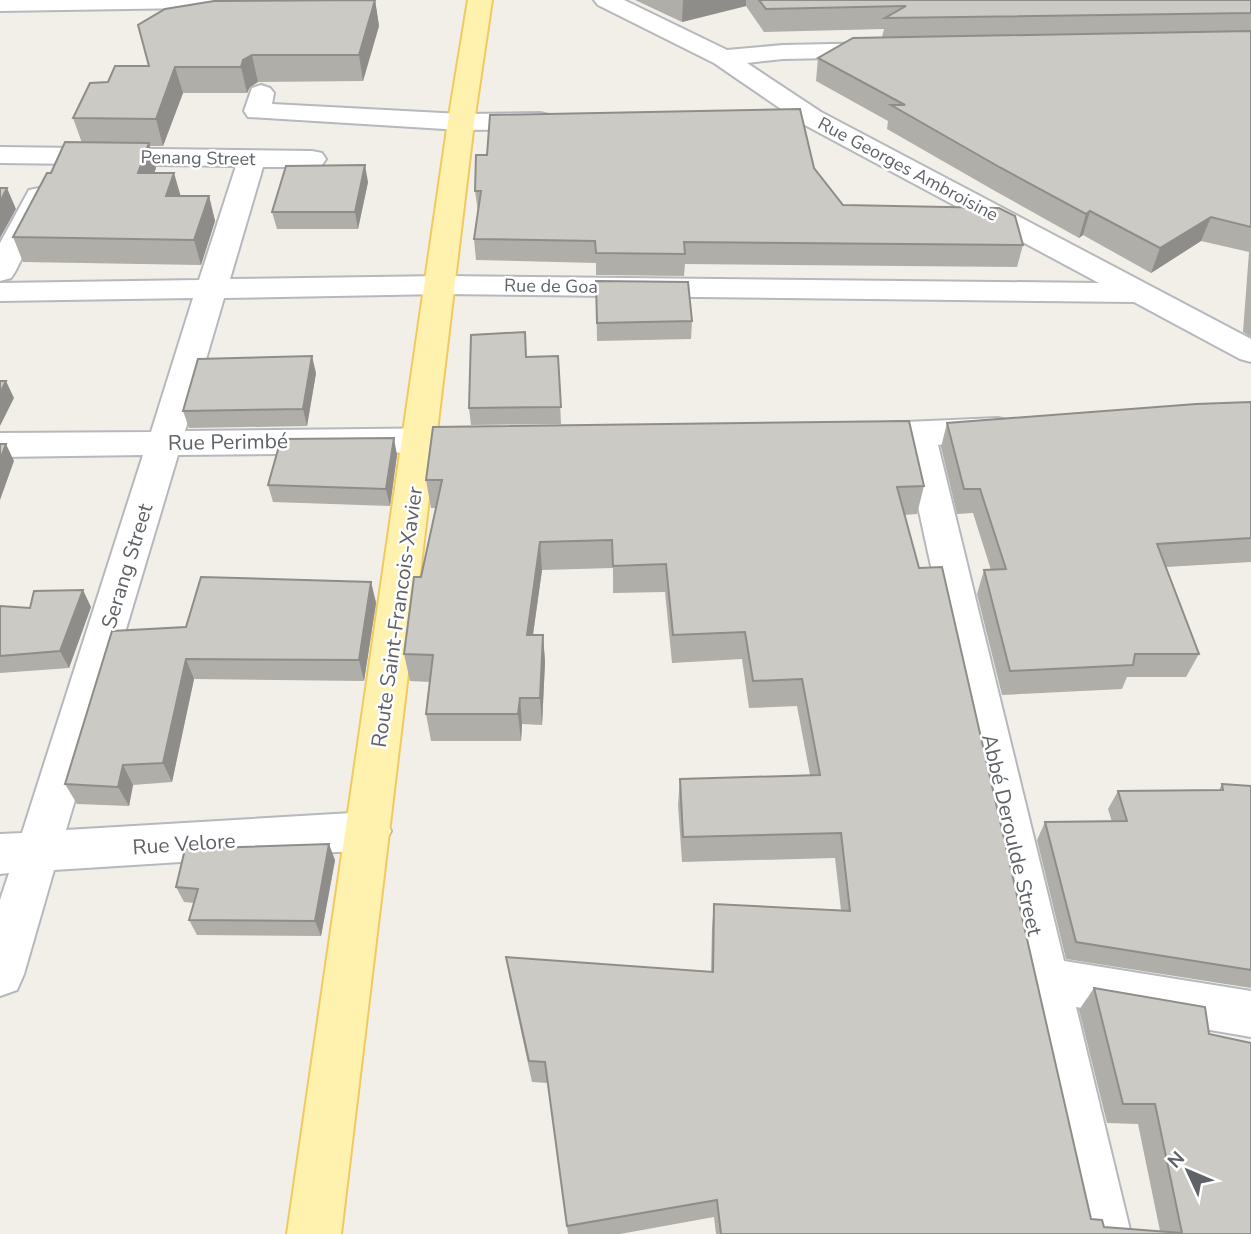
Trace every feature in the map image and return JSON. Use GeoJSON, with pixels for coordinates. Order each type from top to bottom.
{"type":"FeatureCollection","features":[{"type":"Feature","properties":{"kind":"main road","name":"Route Saint-Francois-Xavier"},"geometry":{"type":"LineString","coordinates":[[314,1234],[442,285],[461,122],[480,0]]}},
{"type":"Feature","properties":{"kind":"street"},"geometry":{"type":"LineString","coordinates":[[0,4],[258,0]]}},
{"type":"Feature","properties":{"kind":"street","name":"Rue Georges Ambroisine"},"geometry":{"type":"LineString","coordinates":[[606,0],[723,58],[812,118],[1251,352]]}},
{"type":"Feature","properties":{"kind":"street"},"geometry":{"type":"LineString","coordinates":[[723,58],[783,52],[907,50]]}},
{"type":"Feature","properties":{"kind":"street"},"geometry":{"type":"LineString","coordinates":[[261,93],[257,111],[461,122],[569,121]]}},
{"type":"Feature","properties":{"kind":"street"},"geometry":{"type":"LineString","coordinates":[[771,118],[812,118]]}},
{"type":"Feature","properties":{"kind":"street","name":"Penang Street"},"geometry":{"type":"LineString","coordinates":[[0,155],[312,159]]}},
{"type":"Feature","properties":{"kind":"street"},"geometry":{"type":"LineString","coordinates":[[0,272],[60,156]]}},
{"type":"Feature","properties":{"kind":"street","name":"Serang Street"},"geometry":{"type":"LineString","coordinates":[[0,974],[18,854],[166,443],[252,158]]}},
{"type":"Feature","properties":{"kind":"street","name":"Rue de Goa"},"geometry":{"type":"LineString","coordinates":[[0,292],[442,285],[1144,293]]}},
{"type":"Feature","properties":{"kind":"street"},"geometry":{"type":"LineString","coordinates":[[822,436],[919,435],[1030,427]]}},
{"type":"Feature","properties":{"kind":"street","name":"Abbé Deroulde Street"},"geometry":{"type":"LineString","coordinates":[[919,435],[1104,1234]]}},
{"type":"Feature","properties":{"kind":"street","name":"Rue Perimbé"},"geometry":{"type":"LineString","coordinates":[[0,445],[490,440]]}},
{"type":"Feature","properties":{"kind":"street","name":"Rue Velore"},"geometry":{"type":"LineString","coordinates":[[18,854],[369,831]]}},
{"type":"Feature","properties":{"kind":"street"},"geometry":{"type":"LineString","coordinates":[[1045,980],[1251,1014]]}},
{"type":"Feature","properties":{"kind":"building"},"geometry":{"type":"Polygon","coordinates":[[[375,0],[359,55],[252,55],[243,60],[241,67],[175,67],[156,119],[73,118],[90,83],[108,82],[115,66],[149,66],[138,25],[165,9],[214,1],[375,0]]]}},
{"type":"Feature","properties":{"kind":"building"},"geometry":{"type":"Polygon","coordinates":[[[759,0],[1251,0],[1251,13],[885,18],[906,6],[766,9],[759,0]]]}},
{"type":"Feature","properties":{"kind":"building"},"geometry":{"type":"Polygon","coordinates":[[[1251,31],[1251,227],[1211,217],[1160,248],[1090,211],[1086,214],[1001,168],[891,105],[905,105],[818,58],[853,38],[1251,31]]]}},
{"type":"Feature","properties":{"kind":"building"},"geometry":{"type":"Polygon","coordinates":[[[800,109],[814,168],[843,205],[999,208],[1015,216],[1023,245],[684,242],[685,254],[596,253],[595,241],[474,239],[481,191],[475,191],[476,155],[487,155],[490,115],[800,109]]]}},
{"type":"Feature","properties":{"kind":"building"},"geometry":{"type":"Polygon","coordinates":[[[65,142],[149,143],[138,173],[174,173],[166,196],[209,196],[194,240],[13,237],[47,173],[51,173],[65,142]]]}},
{"type":"Feature","properties":{"kind":"building"},"geometry":{"type":"Polygon","coordinates":[[[365,165],[355,212],[272,212],[286,166],[365,165]]]}},
{"type":"Feature","properties":{"kind":"building"},"geometry":{"type":"Polygon","coordinates":[[[0,188],[7,188],[0,202],[0,188]]]}},
{"type":"Feature","properties":{"kind":"building"},"geometry":{"type":"Polygon","coordinates":[[[596,281],[688,282],[692,321],[597,323],[596,281]]]}},
{"type":"Feature","properties":{"kind":"building"},"geometry":{"type":"Polygon","coordinates":[[[525,332],[526,357],[558,356],[561,407],[469,408],[471,335],[525,332]]]}},
{"type":"Feature","properties":{"kind":"building"},"geometry":{"type":"Polygon","coordinates":[[[312,356],[303,409],[183,411],[198,359],[312,356]]]}},
{"type":"Feature","properties":{"kind":"building"},"geometry":{"type":"Polygon","coordinates":[[[0,381],[6,381],[0,393],[0,381]]]}},
{"type":"Feature","properties":{"kind":"building"},"geometry":{"type":"Polygon","coordinates":[[[1251,402],[1251,538],[1157,544],[1199,654],[1135,654],[1133,665],[1010,671],[984,570],[1006,569],[980,489],[964,489],[947,423],[1251,402]]]}},
{"type":"Feature","properties":{"kind":"building"},"geometry":{"type":"Polygon","coordinates":[[[909,421],[924,486],[897,487],[919,568],[942,567],[1091,1219],[1102,1220],[1104,1227],[1182,1233],[1155,1104],[1123,1104],[1094,988],[1205,1007],[1209,1034],[1251,1043],[1251,1234],[721,1234],[717,1200],[567,1226],[545,1062],[529,1061],[506,957],[713,972],[714,904],[850,911],[841,833],[683,837],[680,779],[820,775],[802,679],[753,681],[745,632],[673,635],[666,564],[613,566],[612,540],[540,542],[527,635],[543,635],[540,698],[520,698],[518,714],[426,714],[433,655],[404,654],[414,577],[421,577],[442,480],[426,480],[433,427],[909,421]]]}},
{"type":"Feature","properties":{"kind":"building"},"geometry":{"type":"Polygon","coordinates":[[[394,438],[386,489],[268,485],[281,439],[394,438]]]}},
{"type":"Feature","properties":{"kind":"building"},"geometry":{"type":"Polygon","coordinates":[[[0,444],[6,444],[0,460],[0,444]]]}},
{"type":"Feature","properties":{"kind":"building"},"geometry":{"type":"Polygon","coordinates":[[[201,577],[371,582],[359,660],[186,659],[163,763],[123,765],[118,787],[65,784],[112,631],[186,627],[201,577]]]}},
{"type":"Feature","properties":{"kind":"building"},"geometry":{"type":"Polygon","coordinates":[[[83,590],[60,651],[0,656],[0,606],[30,608],[34,591],[83,590]]]}},
{"type":"Feature","properties":{"kind":"building"},"geometry":{"type":"Polygon","coordinates":[[[1222,784],[1251,786],[1251,970],[1076,942],[1045,822],[1127,821],[1118,791],[1223,790],[1222,784]]]}},
{"type":"Feature","properties":{"kind":"building"},"geometry":{"type":"Polygon","coordinates":[[[329,844],[315,921],[189,920],[198,889],[176,887],[185,849],[329,844]]]}}]}
